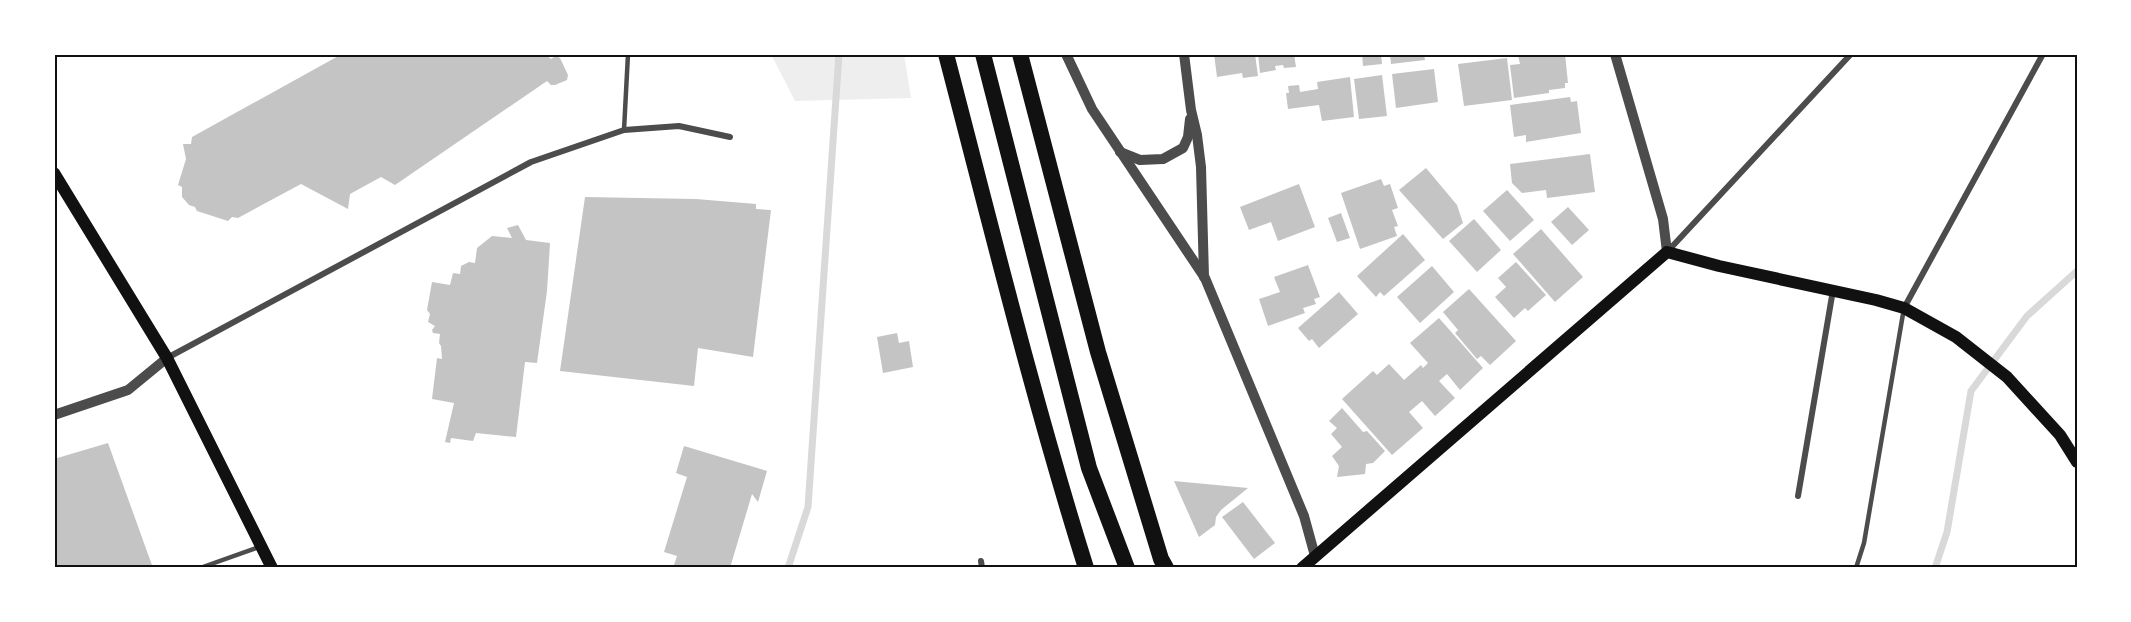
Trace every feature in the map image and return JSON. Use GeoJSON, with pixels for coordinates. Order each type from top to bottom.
{"type":"FeatureCollection","features":[{"type":"Feature","properties":{"kind":"highway"},"geometry":{"type":"LineString","coordinates":[[946,54],[1033,387],[1086,568]]}},
{"type":"Feature","properties":{"kind":"highway"},"geometry":{"type":"LineString","coordinates":[[983,54],[1089,468],[1127,568]]}},
{"type":"Feature","properties":{"kind":"highway"},"geometry":{"type":"LineString","coordinates":[[1020,54],[1098,352],[1161,559],[1166,568]]}},
{"type":"Feature","properties":{"kind":"main road"},"geometry":{"type":"LineString","coordinates":[[54,173],[167,358],[273,568]]}},
{"type":"Feature","properties":{"kind":"main road"},"geometry":{"type":"LineString","coordinates":[[1302,568],[1317,562],[1667,252],[1904,308],[1956,337],[2007,377],[2060,435],[2077,462]]}},
{"type":"Feature","properties":{"kind":"street"},"geometry":{"type":"LineString","coordinates":[[1066,54],[1092,109],[1204,278],[1304,516],[1317,562]]}},
{"type":"Feature","properties":{"kind":"street"},"geometry":{"type":"LineString","coordinates":[[1184,54],[1201,167],[1204,278]]}},
{"type":"Feature","properties":{"kind":"street"},"geometry":{"type":"LineString","coordinates":[[1615,54],[1663,219],[1667,252]]}},
{"type":"Feature","properties":{"kind":"street"},"geometry":{"type":"LineString","coordinates":[[1667,252],[1851,54]]}},
{"type":"Feature","properties":{"kind":"street"},"geometry":{"type":"LineString","coordinates":[[1904,308],[2043,54]]}},
{"type":"Feature","properties":{"kind":"street"},"geometry":{"type":"LineString","coordinates":[[1120,152],[1140,160],[1152,161],[1163,159],[1183,148],[1188,137],[1191,110]]}},
{"type":"Feature","properties":{"kind":"street"},"geometry":{"type":"LineString","coordinates":[[54,415],[128,390],[167,358],[531,162],[624,130],[678,126],[730,137]]}},
{"type":"Feature","properties":{"kind":"street"},"geometry":{"type":"LineString","coordinates":[[1798,496],[1833,290]]}},
{"type":"Feature","properties":{"kind":"lane"},"geometry":{"type":"LineString","coordinates":[[624,130],[628,54]]}},
{"type":"Feature","properties":{"kind":"lane"},"geometry":{"type":"LineString","coordinates":[[1856,568],[1864,543],[1904,308]]}},
{"type":"Feature","properties":{"kind":"lane"},"geometry":{"type":"LineString","coordinates":[[200,568],[262,546]]}},
{"type":"Feature","properties":{"kind":"shaded area"},"geometry":{"type":"Polygon","coordinates":[[[771,54],[904,54],[911,98],[795,101],[771,54]]]}},
{"type":"Feature","properties":{"kind":"building"},"geometry":{"type":"Polygon","coordinates":[[[342,54],[545,54],[551,59],[556,56],[560,58],[568,75],[567,80],[555,85],[547,81],[395,185],[381,177],[350,194],[348,209],[301,184],[238,218],[232,217],[228,221],[197,211],[195,207],[189,205],[182,197],[182,187],[178,185],[186,159],[183,144],[191,144],[192,137],[342,54]]]}},
{"type":"Feature","properties":{"kind":"building"},"geometry":{"type":"Polygon","coordinates":[[[1214,54],[1255,54],[1258,76],[1243,78],[1242,73],[1217,77],[1214,54]]]}},
{"type":"Feature","properties":{"kind":"building"},"geometry":{"type":"Polygon","coordinates":[[[1258,54],[1294,54],[1296,67],[1275,66],[1276,70],[1260,73],[1258,54]]]}},
{"type":"Feature","properties":{"kind":"building"},"geometry":{"type":"Polygon","coordinates":[[[1362,54],[1381,54],[1382,64],[1363,66],[1362,54]]]}},
{"type":"Feature","properties":{"kind":"building"},"geometry":{"type":"Polygon","coordinates":[[[1390,54],[1424,54],[1425,60],[1391,64],[1390,54]]]}},
{"type":"Feature","properties":{"kind":"building"},"geometry":{"type":"Polygon","coordinates":[[[1565,54],[1568,83],[1565,83],[1565,88],[1549,90],[1549,93],[1514,98],[1510,65],[1520,64],[1518,55],[1565,54]]]}},
{"type":"Feature","properties":{"kind":"building"},"geometry":{"type":"Polygon","coordinates":[[[1507,58],[1512,100],[1464,106],[1458,64],[1507,58]]]}},
{"type":"Feature","properties":{"kind":"building"},"geometry":{"type":"Polygon","coordinates":[[[1434,69],[1438,102],[1396,108],[1392,74],[1434,69]]]}},
{"type":"Feature","properties":{"kind":"building"},"geometry":{"type":"Polygon","coordinates":[[[1382,75],[1387,116],[1359,119],[1354,79],[1382,75]]]}},
{"type":"Feature","properties":{"kind":"building"},"geometry":{"type":"Polygon","coordinates":[[[1350,77],[1354,117],[1322,121],[1319,105],[1288,109],[1286,93],[1289,93],[1288,86],[1299,85],[1300,92],[1318,89],[1317,82],[1350,77]]]}},
{"type":"Feature","properties":{"kind":"building"},"geometry":{"type":"Polygon","coordinates":[[[1570,97],[1571,102],[1577,101],[1581,133],[1526,142],[1526,135],[1514,137],[1510,105],[1570,97]]]}},
{"type":"Feature","properties":{"kind":"building"},"geometry":{"type":"Polygon","coordinates":[[[1590,154],[1595,192],[1547,198],[1546,190],[1522,193],[1512,183],[1510,164],[1590,154]]]}},
{"type":"Feature","properties":{"kind":"building"},"geometry":{"type":"Polygon","coordinates":[[[1426,168],[1457,205],[1463,223],[1443,239],[1399,190],[1426,168]]]}},
{"type":"Feature","properties":{"kind":"building"},"geometry":{"type":"Polygon","coordinates":[[[1381,179],[1384,186],[1390,184],[1398,208],[1392,210],[1398,226],[1394,227],[1397,236],[1360,249],[1341,193],[1381,179]]]}},
{"type":"Feature","properties":{"kind":"building"},"geometry":{"type":"Polygon","coordinates":[[[1299,184],[1315,227],[1278,241],[1271,222],[1249,230],[1240,207],[1299,184]]]}},
{"type":"Feature","properties":{"kind":"building"},"geometry":{"type":"Polygon","coordinates":[[[1507,190],[1534,220],[1510,241],[1483,211],[1507,190]]]}},
{"type":"Feature","properties":{"kind":"building"},"geometry":{"type":"Polygon","coordinates":[[[585,197],[696,199],[756,204],[756,209],[771,210],[753,357],[698,348],[694,386],[560,371],[585,197]]]}},
{"type":"Feature","properties":{"kind":"building"},"geometry":{"type":"Polygon","coordinates":[[[1568,207],[1589,230],[1572,245],[1551,222],[1568,207]]]}},
{"type":"Feature","properties":{"kind":"building"},"geometry":{"type":"Polygon","coordinates":[[[1341,213],[1350,238],[1337,242],[1328,218],[1341,213]]]}},
{"type":"Feature","properties":{"kind":"building"},"geometry":{"type":"Polygon","coordinates":[[[1474,219],[1501,250],[1477,272],[1449,241],[1474,219]]]}},
{"type":"Feature","properties":{"kind":"building"},"geometry":{"type":"Polygon","coordinates":[[[518,225],[526,240],[550,243],[547,291],[537,363],[525,362],[516,437],[476,433],[473,441],[451,438],[450,443],[445,442],[454,403],[432,399],[437,358],[442,359],[440,334],[433,333],[435,326],[428,322],[430,314],[427,310],[432,282],[450,285],[453,273],[460,274],[461,266],[469,262],[475,263],[477,248],[492,236],[512,238],[507,228],[518,225]]]}},
{"type":"Feature","properties":{"kind":"building"},"geometry":{"type":"Polygon","coordinates":[[[1541,229],[1583,277],[1555,302],[1513,254],[1541,229]]]}},
{"type":"Feature","properties":{"kind":"building"},"geometry":{"type":"Polygon","coordinates":[[[1403,234],[1425,260],[1384,296],[1380,292],[1376,297],[1357,276],[1403,234]]]}},
{"type":"Feature","properties":{"kind":"building"},"geometry":{"type":"Polygon","coordinates":[[[1516,262],[1546,295],[1528,311],[1525,308],[1514,318],[1495,297],[1506,287],[1498,278],[1516,262]]]}},
{"type":"Feature","properties":{"kind":"building"},"geometry":{"type":"Polygon","coordinates":[[[1308,265],[1320,297],[1314,299],[1316,304],[1303,308],[1305,313],[1268,326],[1259,299],[1280,292],[1274,277],[1308,265]]]}},
{"type":"Feature","properties":{"kind":"building"},"geometry":{"type":"Polygon","coordinates":[[[1432,266],[1454,292],[1420,323],[1397,297],[1432,266]]]}},
{"type":"Feature","properties":{"kind":"building"},"geometry":{"type":"Polygon","coordinates":[[[1469,289],[1516,341],[1490,365],[1481,356],[1477,359],[1455,333],[1458,330],[1443,312],[1469,289]]]}},
{"type":"Feature","properties":{"kind":"building"},"geometry":{"type":"Polygon","coordinates":[[[1339,292],[1358,314],[1319,348],[1312,339],[1309,341],[1298,328],[1339,292]]]}},
{"type":"Feature","properties":{"kind":"building"},"geometry":{"type":"Polygon","coordinates":[[[1439,318],[1483,368],[1460,390],[1447,374],[1439,381],[1455,398],[1435,416],[1422,401],[1409,412],[1423,428],[1392,455],[1342,399],[1373,371],[1377,375],[1389,364],[1404,380],[1421,365],[1423,368],[1428,363],[1410,343],[1439,318]]]}},
{"type":"Feature","properties":{"kind":"building"},"geometry":{"type":"Polygon","coordinates":[[[897,333],[899,343],[909,341],[913,367],[883,373],[877,337],[897,333]]]}},
{"type":"Feature","properties":{"kind":"building"},"geometry":{"type":"Polygon","coordinates":[[[1342,408],[1363,432],[1367,431],[1385,451],[1373,463],[1366,464],[1365,474],[1337,477],[1339,466],[1332,456],[1342,447],[1331,434],[1337,428],[1329,421],[1342,408]]]}},
{"type":"Feature","properties":{"kind":"building"},"geometry":{"type":"Polygon","coordinates":[[[108,443],[153,568],[54,568],[54,459],[108,443]]]}},
{"type":"Feature","properties":{"kind":"building"},"geometry":{"type":"Polygon","coordinates":[[[684,446],[767,471],[758,502],[752,494],[730,568],[673,568],[677,556],[664,552],[687,477],[676,473],[684,446]]]}},
{"type":"Feature","properties":{"kind":"building"},"geometry":{"type":"Polygon","coordinates":[[[1174,481],[1248,488],[1221,510],[1216,517],[1215,525],[1199,537],[1174,481]]]}},
{"type":"Feature","properties":{"kind":"building"},"geometry":{"type":"Polygon","coordinates":[[[1243,502],[1275,543],[1254,559],[1222,517],[1243,502]]]}},
{"type":"Feature","properties":{"kind":"waterway"},"geometry":{"type":"LineString","coordinates":[[788,568],[808,507],[839,54]]}},
{"type":"Feature","properties":{"kind":"waterway"},"geometry":{"type":"LineString","coordinates":[[1935,568],[1947,532],[1971,391],[2027,316],[2077,271]]}}]}
